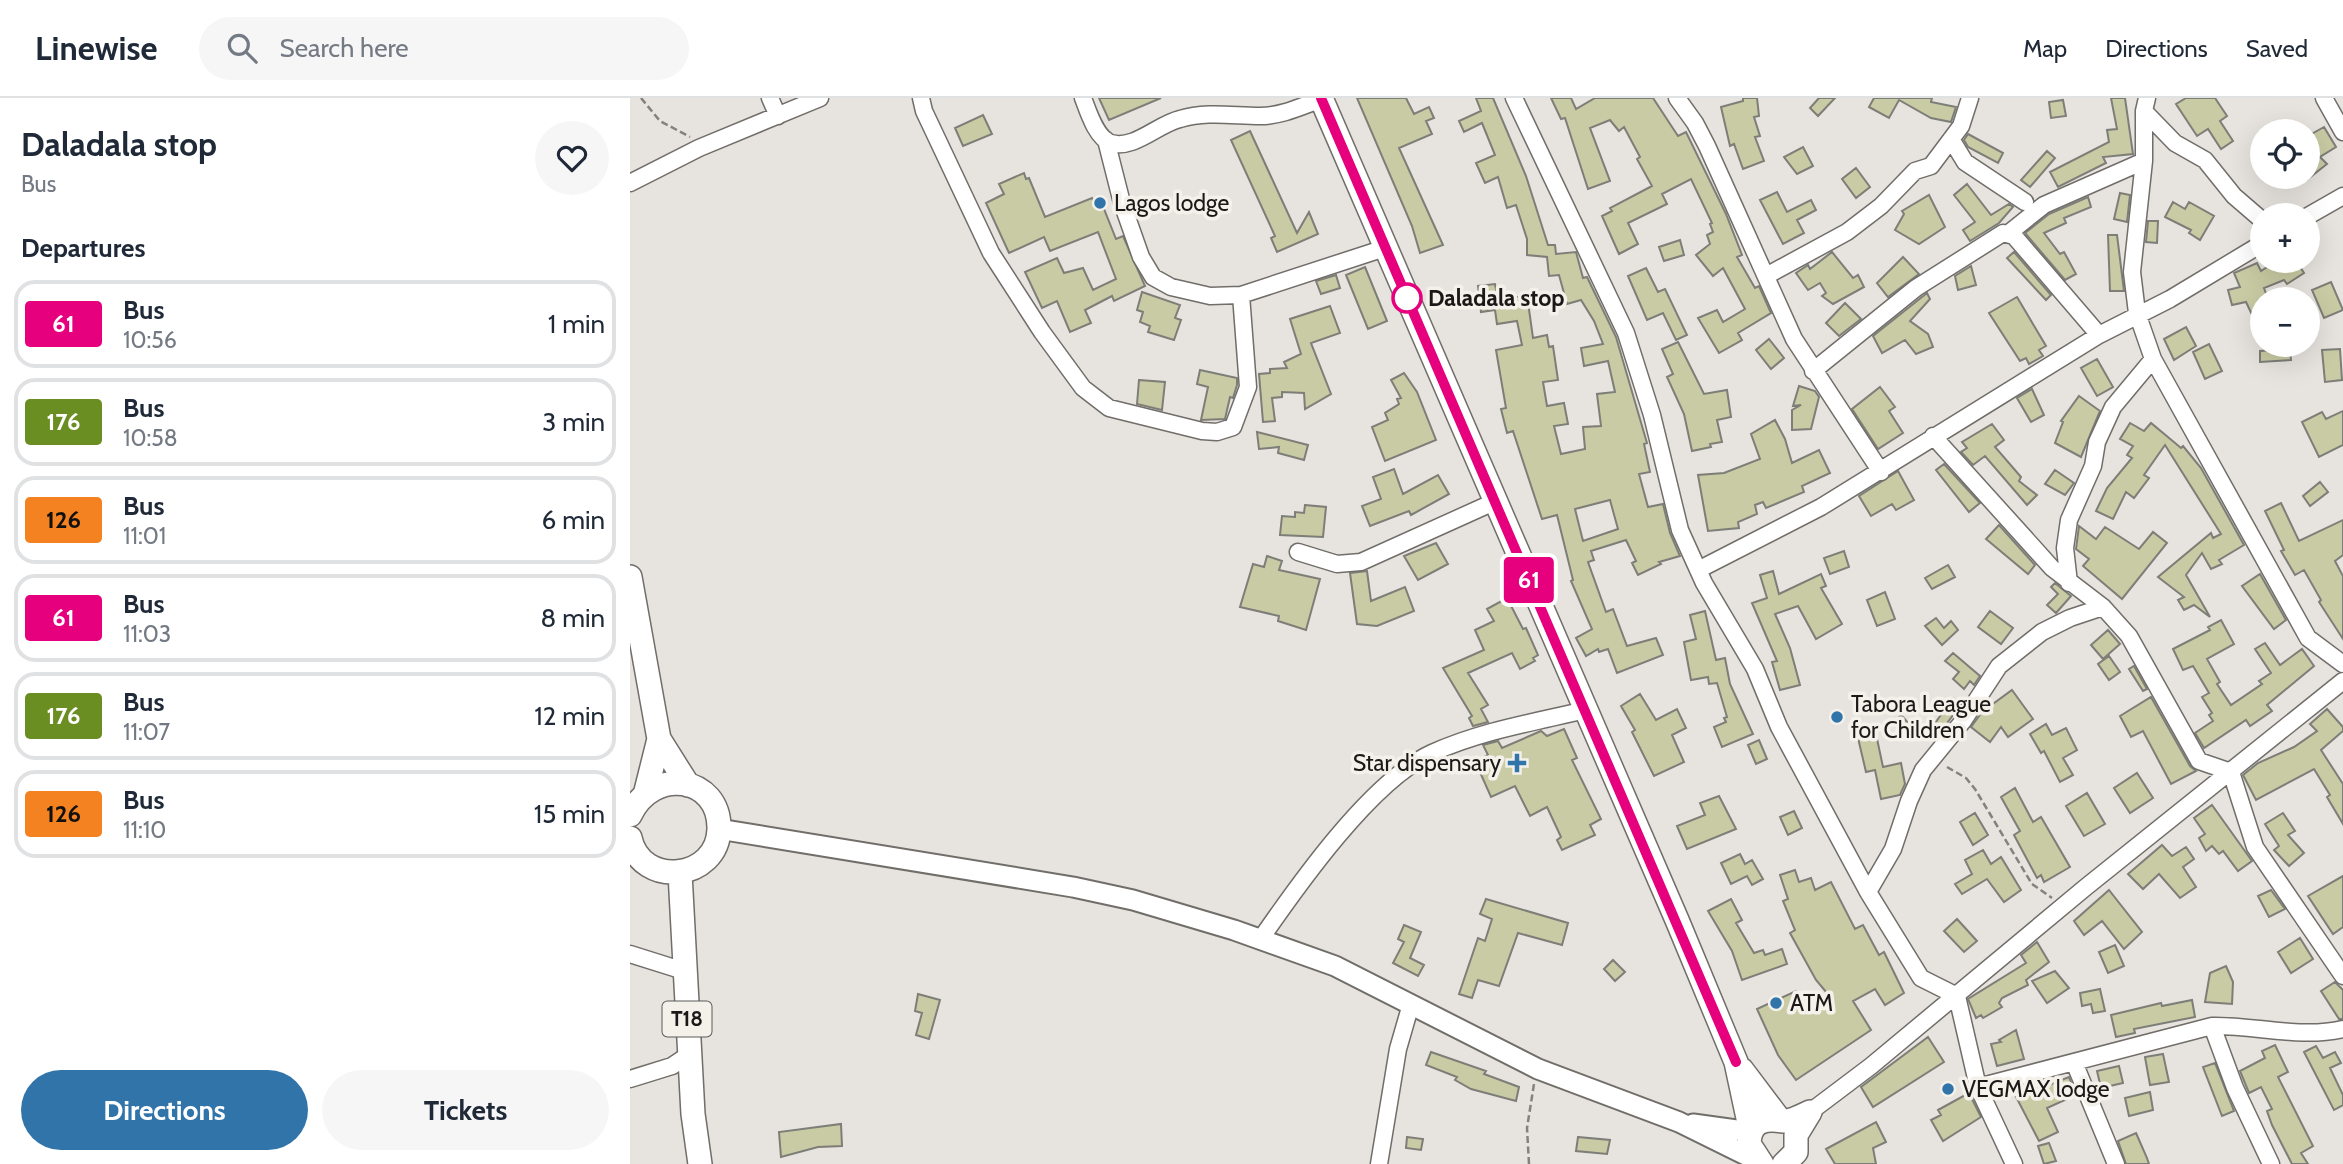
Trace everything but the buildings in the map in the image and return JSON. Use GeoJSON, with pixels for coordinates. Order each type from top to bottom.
{"type":"FeatureCollection","features":[{"type":"Feature","properties":{"kind":"highway"},"geometry":{"type":"LineString","coordinates":[[1322,98],[1736,1062],[1751,1132],[1749,1144],[1760,1162]]}},
{"type":"Feature","properties":{"kind":"highway"},"geometry":{"type":"LineString","coordinates":[[630,577],[659,739],[688,785],[711,802],[719,829],[712,853],[703,863],[680,873],[665,873],[651,867],[639,858],[630,838]]}},
{"type":"Feature","properties":{"kind":"highway"},"geometry":{"type":"LineString","coordinates":[[630,815],[646,791],[659,739]]}},
{"type":"Feature","properties":{"kind":"highway"},"geometry":{"type":"LineString","coordinates":[[646,791],[659,784],[688,785]]}},
{"type":"Feature","properties":{"kind":"highway","name":"T18"},"geometry":{"type":"LineString","coordinates":[[680,873],[693,1114],[700,1164]]}},
{"type":"Feature","properties":{"kind":"highway"},"geometry":{"type":"LineString","coordinates":[[1736,1062],[1779,1119],[1785,1122],[1810,1112]]}},
{"type":"Feature","properties":{"kind":"highway"},"geometry":{"type":"LineString","coordinates":[[1793,1160],[1796,1135],[1810,1112]]}},
{"type":"Feature","properties":{"kind":"highway"},"geometry":{"type":"LineString","coordinates":[[1751,1132],[1764,1119],[1779,1119]]}},
{"type":"Feature","properties":{"kind":"main road"},"geometry":{"type":"LineString","coordinates":[[719,829],[1109,895],[1260,940],[1335,966],[1538,1069],[1679,1122],[1760,1162]]}},
{"type":"Feature","properties":{"kind":"main road"},"geometry":{"type":"LineString","coordinates":[[1679,1122],[1751,1132]]}},
{"type":"Feature","properties":{"kind":"street"},"geometry":{"type":"LineString","coordinates":[[770,98],[778,116]]}},
{"type":"Feature","properties":{"kind":"street"},"geometry":{"type":"LineString","coordinates":[[630,183],[699,148],[820,98]]}},
{"type":"Feature","properties":{"kind":"street"},"geometry":{"type":"LineString","coordinates":[[921,98],[924,111],[991,253],[1042,332],[1083,388],[1109,408],[1202,431],[1217,432],[1233,427],[1248,387],[1241,295]]}},
{"type":"Feature","properties":{"kind":"street"},"geometry":{"type":"LineString","coordinates":[[1083,98],[1106,140],[1122,203],[1141,257],[1153,277],[1171,287],[1210,296],[1241,295],[1385,248]]}},
{"type":"Feature","properties":{"kind":"street"},"geometry":{"type":"LineString","coordinates":[[1106,140],[1121,144],[1137,140],[1161,126],[1188,117],[1278,115],[1322,98]]}},
{"type":"Feature","properties":{"kind":"street"},"geometry":{"type":"LineString","coordinates":[[1514,98],[1626,334],[1652,415],[1680,530],[1698,570],[1749,658],[1779,727],[1868,892],[1921,978],[1957,996]]}},
{"type":"Feature","properties":{"kind":"street"},"geometry":{"type":"LineString","coordinates":[[1677,98],[1695,123],[1790,330],[1813,371],[1881,472]]}},
{"type":"Feature","properties":{"kind":"street"},"geometry":{"type":"LineString","coordinates":[[1766,276],[1811,254],[1864,219],[1881,206],[1915,170],[1931,166],[1961,126],[1970,98]]}},
{"type":"Feature","properties":{"kind":"street"},"geometry":{"type":"LineString","coordinates":[[2324,98],[2338,115],[2343,132]]}},
{"type":"Feature","properties":{"kind":"street"},"geometry":{"type":"LineString","coordinates":[[2145,104],[2144,161],[2132,272],[2137,313],[2152,359],[2308,638],[2343,664]]}},
{"type":"Feature","properties":{"kind":"street"},"geometry":{"type":"LineString","coordinates":[[2145,104],[2175,143],[2205,160],[2234,196],[2250,210]]}},
{"type":"Feature","properties":{"kind":"street"},"geometry":{"type":"LineString","coordinates":[[1951,139],[1965,162],[2025,202]]}},
{"type":"Feature","properties":{"kind":"street"},"geometry":{"type":"LineString","coordinates":[[1813,371],[1916,288],[1994,237],[2009,233],[2044,205],[2144,161]]}},
{"type":"Feature","properties":{"kind":"street"},"geometry":{"type":"LineString","coordinates":[[2320,209],[2343,196]]}},
{"type":"Feature","properties":{"kind":"street"},"geometry":{"type":"LineString","coordinates":[[2009,233],[2099,335]]}},
{"type":"Feature","properties":{"kind":"street"},"geometry":{"type":"LineString","coordinates":[[1698,570],[1821,508],[2099,335],[2137,313],[2170,299],[2250,251]]}},
{"type":"Feature","properties":{"kind":"street"},"geometry":{"type":"LineString","coordinates":[[2069,583],[2065,548],[2069,520],[2093,466],[2097,442],[2113,407],[2152,359]]}},
{"type":"Feature","properties":{"kind":"street"},"geometry":{"type":"LineString","coordinates":[[1933,436],[2052,568],[2103,607],[2129,636],[2199,761],[2231,772]]}},
{"type":"Feature","properties":{"kind":"street"},"geometry":{"type":"LineString","coordinates":[[1298,552],[1336,564],[1361,562],[1494,502]]}},
{"type":"Feature","properties":{"kind":"street"},"geometry":{"type":"LineString","coordinates":[[1868,892],[1893,849],[1914,786],[1963,721],[1999,666],[2042,632],[2070,618],[2103,607]]}},
{"type":"Feature","properties":{"kind":"street"},"geometry":{"type":"LineString","coordinates":[[1810,1112],[1957,996],[2086,887],[2343,681]]}},
{"type":"Feature","properties":{"kind":"street"},"geometry":{"type":"LineString","coordinates":[[1260,940],[1285,903],[1377,794],[1426,756],[1485,735],[1586,710]]}},
{"type":"Feature","properties":{"kind":"street"},"geometry":{"type":"LineString","coordinates":[[2231,772],[2255,847],[2343,976]]}},
{"type":"Feature","properties":{"kind":"street"},"geometry":{"type":"LineString","coordinates":[[630,954],[684,971]]}},
{"type":"Feature","properties":{"kind":"street"},"geometry":{"type":"LineString","coordinates":[[1957,996],[1978,1087],[2014,1164]]}},
{"type":"Feature","properties":{"kind":"street"},"geometry":{"type":"LineString","coordinates":[[1379,1164],[1398,1049],[1410,1004]]}},
{"type":"Feature","properties":{"kind":"street"},"geometry":{"type":"LineString","coordinates":[[1978,1087],[2212,1026],[2249,1026],[2314,1034],[2343,1029]]}},
{"type":"Feature","properties":{"kind":"street"},"geometry":{"type":"LineString","coordinates":[[2212,1026],[2235,1088],[2271,1164]]}},
{"type":"Feature","properties":{"kind":"street"},"geometry":{"type":"LineString","coordinates":[[630,1079],[672,1066],[690,1054]]}},
{"type":"Feature","properties":{"kind":"street"},"geometry":{"type":"LineString","coordinates":[[2074,1062],[2116,1164]]}},
{"type":"Feature","properties":{"kind":"path"},"geometry":{"type":"LineString","coordinates":[[641,98],[660,121],[688,135],[699,148]]}},
{"type":"Feature","properties":{"kind":"path"},"geometry":{"type":"LineString","coordinates":[[1931,761],[1966,778],[2032,884],[2053,898]]}},
{"type":"Feature","properties":{"kind":"path"},"geometry":{"type":"LineString","coordinates":[[1529,1164],[1527,1128],[1538,1069]]}},
{"type":"Feature","properties":{"kind":"bus line","name":"61"},"geometry":{"type":"LineString","coordinates":[[1321,98],[1736,1062]]}},
{"type":"Feature","properties":{"kind":"place","name":"Lagos lodge"},"geometry":{"type":"Point","coordinates":[1100,203]}},
{"type":"Feature","properties":{"kind":"place","name":"Daladala stop"},"geometry":{"type":"Point","coordinates":[1407,298]}},
{"type":"Feature","properties":{"kind":"place","name":"Tabora League for Children"},"geometry":{"type":"Point","coordinates":[1837,717]}},
{"type":"Feature","properties":{"kind":"place","name":"Star dispensary"},"geometry":{"type":"Point","coordinates":[1517,763]}},
{"type":"Feature","properties":{"kind":"place","name":"ATM"},"geometry":{"type":"Point","coordinates":[1776,1003]}},
{"type":"Feature","properties":{"kind":"place","name":"VEGMAX lodge"},"geometry":{"type":"Point","coordinates":[1948,1089]}}]}
